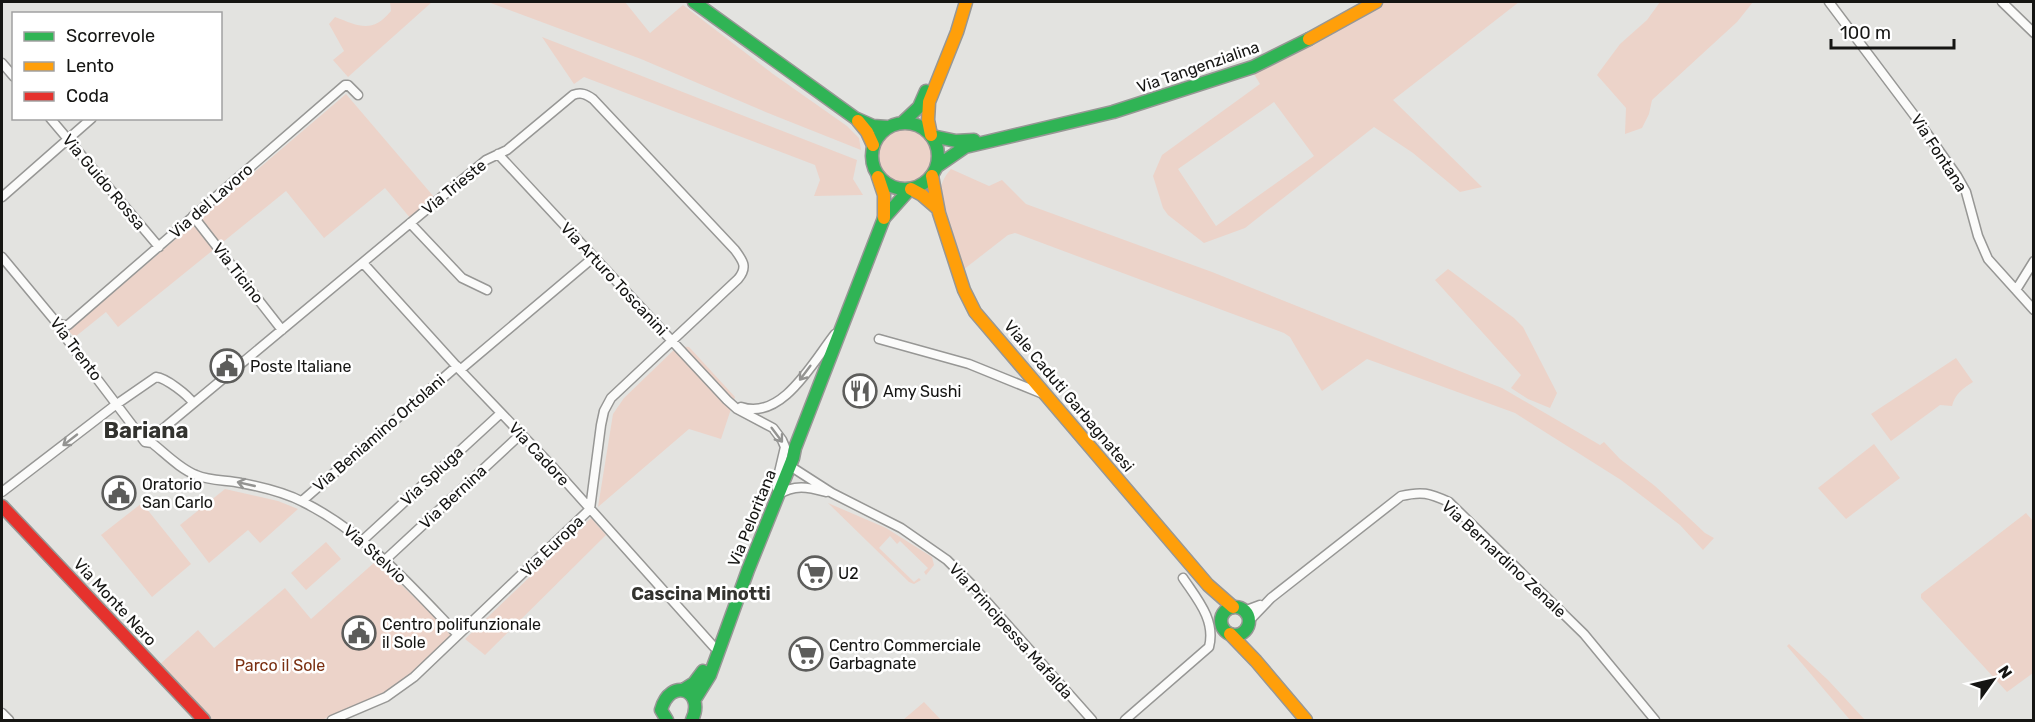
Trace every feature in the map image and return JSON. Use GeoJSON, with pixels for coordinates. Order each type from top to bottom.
{"type":"FeatureCollection","features":[{"type":"Feature","properties":{"kind":"main road"},"geometry":{"type":"LineString","coordinates":[[694,2],[855,118],[873,126],[887,127],[902,123],[918,125],[931,136]]}},
{"type":"Feature","properties":{"kind":"main road","name":"Via Tangenzialina"},"geometry":{"type":"LineString","coordinates":[[934,172],[965,147],[1113,112],[1253,67],[1316,36],[1376,2]]}},
{"type":"Feature","properties":{"kind":"main road"},"geometry":{"type":"LineString","coordinates":[[902,123],[919,107],[951,29],[964,6]]}},
{"type":"Feature","properties":{"kind":"main road"},"geometry":{"type":"LineString","coordinates":[[910,189],[924,184],[934,172],[938,156],[928,120],[929,102],[957,32],[964,6]]}},
{"type":"Feature","properties":{"kind":"main road"},"geometry":{"type":"LineString","coordinates":[[855,118],[867,132],[873,145]]}},
{"type":"Feature","properties":{"kind":"main road"},"geometry":{"type":"LineString","coordinates":[[887,127],[877,136],[873,145],[871,159],[878,177],[891,187],[910,189],[922,195],[938,209]]}},
{"type":"Feature","properties":{"kind":"main road","name":"Via Tangenzialina"},"geometry":{"type":"LineString","coordinates":[[931,136],[967,141],[1019,134]]}},
{"type":"Feature","properties":{"kind":"main road","name":"Viale Caduti Garbagnatesi"},"geometry":{"type":"LineString","coordinates":[[934,172],[932,188],[938,209],[964,289],[973,308],[1208,585],[1243,617]]}},
{"type":"Feature","properties":{"kind":"main road","name":"Via Peloritana"},"geometry":{"type":"LineString","coordinates":[[878,177],[884,195],[884,218]]}},
{"type":"Feature","properties":{"kind":"main road","name":"Via Peloritana"},"geometry":{"type":"LineString","coordinates":[[667,720],[661,710],[664,699],[672,692],[683,690],[700,676],[714,647],[790,466],[884,218],[910,189]]}},
{"type":"Feature","properties":{"kind":"main road","name":"Via Peloritana"},"geometry":{"type":"LineString","coordinates":[[695,699],[710,675],[791,453],[795,448]]}},
{"type":"Feature","properties":{"kind":"main road","name":"Via Monte Nero"},"geometry":{"type":"LineString","coordinates":[[2,506],[204,720]]}},
{"type":"Feature","properties":{"kind":"main road","name":"Viale Caduti Garbagnatesi"},"geometry":{"type":"LineString","coordinates":[[1208,585],[1223,628],[1230,634]]}},
{"type":"Feature","properties":{"kind":"main road"},"geometry":{"type":"LineString","coordinates":[[1221,620],[1225,611],[1243,617]]}},
{"type":"Feature","properties":{"kind":"main road"},"geometry":{"type":"LineString","coordinates":[[1230,634],[1242,634],[1243,617]]}},
{"type":"Feature","properties":{"kind":"main road"},"geometry":{"type":"LineString","coordinates":[[1243,617],[1248,641],[1256,661]]}},
{"type":"Feature","properties":{"kind":"main road"},"geometry":{"type":"LineString","coordinates":[[1230,634],[1306,720]]}},
{"type":"Feature","properties":{"kind":"main road"},"geometry":{"type":"LineString","coordinates":[[683,690],[695,699],[697,713],[692,720]]}},
{"type":"Feature","properties":{"kind":"street","name":"Via Fontana"},"geometry":{"type":"LineString","coordinates":[[1829,2],[1962,183],[1983,249],[1997,270],[2034,310]]}},
{"type":"Feature","properties":{"kind":"street"},"geometry":{"type":"LineString","coordinates":[[2002,2],[2034,33]]}},
{"type":"Feature","properties":{"kind":"street"},"geometry":{"type":"LineString","coordinates":[[2,63],[12,75]]}},
{"type":"Feature","properties":{"kind":"street","name":"Via del Lavoro"},"geometry":{"type":"LineString","coordinates":[[62,325],[68,325],[345,85],[348,85],[358,95]]}},
{"type":"Feature","properties":{"kind":"street","name":"Via Trieste"},"geometry":{"type":"LineString","coordinates":[[147,442],[486,159],[515,143],[573,95],[579,93],[593,99],[735,250],[745,267]]}},
{"type":"Feature","properties":{"kind":"street","name":"Via Guido Rossa"},"geometry":{"type":"LineString","coordinates":[[52,120],[159,246]]}},
{"type":"Feature","properties":{"kind":"street"},"geometry":{"type":"LineString","coordinates":[[2,196],[90,120]]}},
{"type":"Feature","properties":{"kind":"street","name":"Via Arturo Toscanini"},"geometry":{"type":"LineString","coordinates":[[498,154],[731,404],[773,428],[782,440],[785,451],[778,475],[778,492]]}},
{"type":"Feature","properties":{"kind":"street","name":"Via Ticino"},"geometry":{"type":"LineString","coordinates":[[194,216],[282,330]]}},
{"type":"Feature","properties":{"kind":"street"},"geometry":{"type":"LineString","coordinates":[[410,223],[462,278],[487,290]]}},
{"type":"Feature","properties":{"kind":"street","name":"Via Trento"},"geometry":{"type":"LineString","coordinates":[[2,257],[56,322],[62,325],[66,338],[147,442]]}},
{"type":"Feature","properties":{"kind":"street","name":"Via Beniamino Ortolani"},"geometry":{"type":"LineString","coordinates":[[302,501],[458,368],[594,257]]}},
{"type":"Feature","properties":{"kind":"street"},"geometry":{"type":"LineString","coordinates":[[2016,290],[2034,261]]}},
{"type":"Feature","properties":{"kind":"street","name":"Via Cadore"},"geometry":{"type":"LineString","coordinates":[[363,263],[714,647]]}},
{"type":"Feature","properties":{"kind":"street","name":"Via Europa"},"geometry":{"type":"LineString","coordinates":[[332,720],[386,697],[414,677],[590,509],[601,425],[608,403],[622,387],[738,279],[745,267]]}},
{"type":"Feature","properties":{"kind":"street"},"geometry":{"type":"LineString","coordinates":[[731,404],[759,410],[782,399],[795,386],[841,327]]}},
{"type":"Feature","properties":{"kind":"street"},"geometry":{"type":"LineString","coordinates":[[879,339],[969,364],[1046,395]]}},
{"type":"Feature","properties":{"kind":"street"},"geometry":{"type":"LineString","coordinates":[[2,492],[158,376],[186,395],[193,403]]}},
{"type":"Feature","properties":{"kind":"street","name":"Via Spluga"},"geometry":{"type":"LineString","coordinates":[[363,540],[501,413]]}},
{"type":"Feature","properties":{"kind":"street","name":"Via Bernina"},"geometry":{"type":"LineString","coordinates":[[384,561],[521,434]]}},
{"type":"Feature","properties":{"kind":"street","name":"Via Stelvio"},"geometry":{"type":"LineString","coordinates":[[147,442],[152,443],[198,476],[252,485],[302,501],[345,525],[363,540],[458,635]]}},
{"type":"Feature","properties":{"kind":"street","name":"Via Principessa Mafalda"},"geometry":{"type":"LineString","coordinates":[[790,466],[832,493],[901,528],[947,560],[977,590],[1092,720]]}},
{"type":"Feature","properties":{"kind":"street","name":"Via Principessa Mafalda"},"geometry":{"type":"LineString","coordinates":[[778,492],[802,487],[832,493]]}},
{"type":"Feature","properties":{"kind":"street","name":"Via Bernardino Zenale"},"geometry":{"type":"LineString","coordinates":[[1243,617],[1271,598],[1401,496],[1419,492],[1432,495],[1449,502],[1584,634],[1655,720]]}},
{"type":"Feature","properties":{"kind":"street"},"geometry":{"type":"LineString","coordinates":[[1125,720],[1209,647],[1211,634],[1205,612],[1183,578]]}},
{"type":"Feature","properties":{"kind":"street"},"geometry":{"type":"LineString","coordinates":[[2,713],[9,720]]}},
{"type":"Feature","properties":{"kind":"green space"},"geometry":{"type":"Polygon","coordinates":[[[390,2],[432,2],[348,77],[333,60],[344,51],[329,24],[335,17],[365,26],[378,23],[391,11],[390,2]]]}},
{"type":"Feature","properties":{"kind":"green space"},"geometry":{"type":"Polygon","coordinates":[[[488,2],[625,2],[650,33],[683,5],[773,74],[847,126],[859,138],[861,150],[641,59],[488,2]]]}},
{"type":"Feature","properties":{"kind":"green space"},"geometry":{"type":"Polygon","coordinates":[[[1385,2],[1519,2],[1393,100],[1482,187],[1460,192],[1413,153],[1374,127],[1245,228],[1204,243],[1168,215],[1163,208],[1153,176],[1162,155],[1260,84],[1254,74],[1293,55],[1385,2]],[[1274,102],[1178,169],[1216,226],[1314,156],[1274,102]]]}},
{"type":"Feature","properties":{"kind":"green space"},"geometry":{"type":"Polygon","coordinates":[[[1660,2],[1753,2],[1737,22],[1652,100],[1649,114],[1642,128],[1625,134],[1626,108],[1597,75],[1620,44],[1647,20],[1660,2]]]}},
{"type":"Feature","properties":{"kind":"green space"},"geometry":{"type":"Polygon","coordinates":[[[542,37],[857,160],[853,179],[863,195],[814,196],[820,180],[815,165],[584,77],[574,84],[542,37]]]}},
{"type":"Feature","properties":{"kind":"green space"},"geometry":{"type":"Polygon","coordinates":[[[346,94],[434,197],[411,219],[385,188],[324,238],[286,191],[118,327],[106,312],[75,337],[68,331],[346,94]]]}},
{"type":"Feature","properties":{"kind":"green space"},"geometry":{"type":"Polygon","coordinates":[[[898,127],[910,127],[926,135],[932,145],[934,157],[932,169],[926,179],[910,187],[898,187],[882,179],[874,163],[874,151],[882,135],[898,127]]]}},
{"type":"Feature","properties":{"kind":"green space"},"geometry":{"type":"Polygon","coordinates":[[[951,169],[989,186],[1002,180],[1026,204],[1212,272],[1502,388],[1600,445],[1604,442],[1620,459],[1655,486],[1705,533],[1714,538],[1703,550],[1680,525],[1621,480],[1515,413],[1367,359],[1322,391],[1290,337],[1284,333],[1015,233],[1008,235],[963,270],[940,199],[942,183],[951,169]]]}},
{"type":"Feature","properties":{"kind":"green space"},"geometry":{"type":"Polygon","coordinates":[[[1448,269],[1523,327],[1557,393],[1550,408],[1528,399],[1511,388],[1521,375],[1435,280],[1448,269]]]}},
{"type":"Feature","properties":{"kind":"green space"},"geometry":{"type":"Polygon","coordinates":[[[678,346],[689,347],[735,397],[721,439],[689,429],[598,507],[613,414],[624,398],[678,346]]]}},
{"type":"Feature","properties":{"kind":"green space"},"geometry":{"type":"Polygon","coordinates":[[[1956,358],[1973,382],[1960,392],[1952,406],[1940,405],[1891,441],[1871,414],[1956,358]]]}},
{"type":"Feature","properties":{"kind":"green space"},"geometry":{"type":"Polygon","coordinates":[[[1874,444],[1900,478],[1846,519],[1818,488],[1874,444]]]}},
{"type":"Feature","properties":{"kind":"green space"},"geometry":{"type":"Polygon","coordinates":[[[225,489],[278,501],[298,509],[260,543],[248,530],[209,563],[180,525],[225,489]]]}},
{"type":"Feature","properties":{"kind":"green space"},"geometry":{"type":"Polygon","coordinates":[[[142,503],[191,564],[152,597],[101,535],[142,503]]]}},
{"type":"Feature","properties":{"kind":"green space"},"geometry":{"type":"Polygon","coordinates":[[[828,503],[886,528],[932,557],[934,565],[926,575],[924,572],[928,568],[900,541],[897,544],[890,536],[879,548],[914,582],[919,578],[921,580],[914,584],[909,582],[828,503]]]}},
{"type":"Feature","properties":{"kind":"green space"},"geometry":{"type":"Polygon","coordinates":[[[2026,513],[2034,522],[2033,673],[2007,692],[1921,598],[1921,594],[2026,513]]]}},
{"type":"Feature","properties":{"kind":"green space"},"geometry":{"type":"Polygon","coordinates":[[[591,518],[606,535],[485,655],[465,639],[591,518]]]}},
{"type":"Feature","properties":{"kind":"green space"},"geometry":{"type":"Polygon","coordinates":[[[326,542],[341,559],[306,590],[291,573],[326,542]]]}},
{"type":"Feature","properties":{"kind":"green space","name":"Parco il Sole"},"geometry":{"type":"Polygon","coordinates":[[[376,561],[453,634],[424,667],[386,697],[321,720],[211,720],[204,716],[158,666],[198,630],[214,648],[285,588],[311,619],[376,561]]]}},
{"type":"Feature","properties":{"kind":"green space"},"geometry":{"type":"Polygon","coordinates":[[[1789,644],[1828,680],[1865,720],[1850,720],[1787,646],[1789,644]]]}},
{"type":"Feature","properties":{"kind":"green space"},"geometry":{"type":"Polygon","coordinates":[[[924,702],[941,720],[903,720],[924,702]]]}},
{"type":"Feature","properties":{"kind":"traffic: fast"},"geometry":{"type":"LineString","coordinates":[[694,2],[855,118],[873,126],[887,127]]}},
{"type":"Feature","properties":{"kind":"traffic: fast"},"geometry":{"type":"LineString","coordinates":[[936,167],[965,147],[1113,112],[1253,67],[1309,39]]}},
{"type":"Feature","properties":{"kind":"traffic: fast"},"geometry":{"type":"LineString","coordinates":[[902,123],[919,107],[926,91]]}},
{"type":"Feature","properties":{"kind":"traffic: fast"},"geometry":{"type":"LineString","coordinates":[[898,123],[912,123],[924,128],[933,137],[938,156],[936,169],[929,180],[912,189],[898,189],[886,184],[877,175],[872,163],[872,149],[877,137],[886,128],[898,123]]}},
{"type":"Feature","properties":{"kind":"traffic: fast"},"geometry":{"type":"LineString","coordinates":[[932,136],[956,141],[974,140]]}},
{"type":"Feature","properties":{"kind":"traffic: fast"},"geometry":{"type":"LineString","coordinates":[[695,699],[710,675],[748,570],[884,218],[909,190]]}},
{"type":"Feature","properties":{"kind":"traffic: fast"},"geometry":{"type":"LineString","coordinates":[[1235,607],[1245,611],[1249,621],[1245,631],[1235,635],[1225,631],[1221,621],[1225,611],[1235,607]]}},
{"type":"Feature","properties":{"kind":"traffic: fast"},"geometry":{"type":"LineString","coordinates":[[683,690],[694,683],[703,671]]}},
{"type":"Feature","properties":{"kind":"traffic: fast"},"geometry":{"type":"LineString","coordinates":[[667,720],[661,710],[665,699],[678,690],[691,695],[694,701],[695,710],[692,720]]}},
{"type":"Feature","properties":{"kind":"traffic: slow"},"geometry":{"type":"LineString","coordinates":[[931,135],[928,120],[929,102],[957,32],[966,2]]}},
{"type":"Feature","properties":{"kind":"traffic: slow"},"geometry":{"type":"LineString","coordinates":[[1309,39],[1376,2]]}},
{"type":"Feature","properties":{"kind":"traffic: slow"},"geometry":{"type":"LineString","coordinates":[[858,121],[867,132],[873,145]]}},
{"type":"Feature","properties":{"kind":"traffic: slow"},"geometry":{"type":"LineString","coordinates":[[932,176],[939,213],[964,290],[975,312],[1208,585],[1233,607]]}},
{"type":"Feature","properties":{"kind":"traffic: slow"},"geometry":{"type":"LineString","coordinates":[[878,177],[884,195],[884,218]]}},
{"type":"Feature","properties":{"kind":"traffic: slow"},"geometry":{"type":"LineString","coordinates":[[911,189],[937,208]]}},
{"type":"Feature","properties":{"kind":"traffic: slow"},"geometry":{"type":"LineString","coordinates":[[1230,634],[1306,720]]}},
{"type":"Feature","properties":{"kind":"traffic: jam"},"geometry":{"type":"LineString","coordinates":[[2,506],[204,720]]}},
{"type":"Feature","properties":{"kind":"place","name":"Poste Italiane"},"geometry":{"type":"Point","coordinates":[227,366]}},
{"type":"Feature","properties":{"kind":"place","name":"Amy Sushi"},"geometry":{"type":"Point","coordinates":[860,391]}},
{"type":"Feature","properties":{"kind":"place","name":"Oratorio San Carlo"},"geometry":{"type":"Point","coordinates":[119,493]}},
{"type":"Feature","properties":{"kind":"place","name":"U2"},"geometry":{"type":"Point","coordinates":[815,573]}},
{"type":"Feature","properties":{"kind":"place","name":"Centro polifunzionale il Sole"},"geometry":{"type":"Point","coordinates":[359,633]}},
{"type":"Feature","properties":{"kind":"place","name":"Centro Commerciale Garbagnate"},"geometry":{"type":"Point","coordinates":[806,654]}},
{"type":"Feature","properties":{"kind":"district","name":"Bariana"},"geometry":{"type":"Point","coordinates":[146,430]}},
{"type":"Feature","properties":{"kind":"district","name":"Cascina Minotti"},"geometry":{"type":"Point","coordinates":[701,594]}}]}
